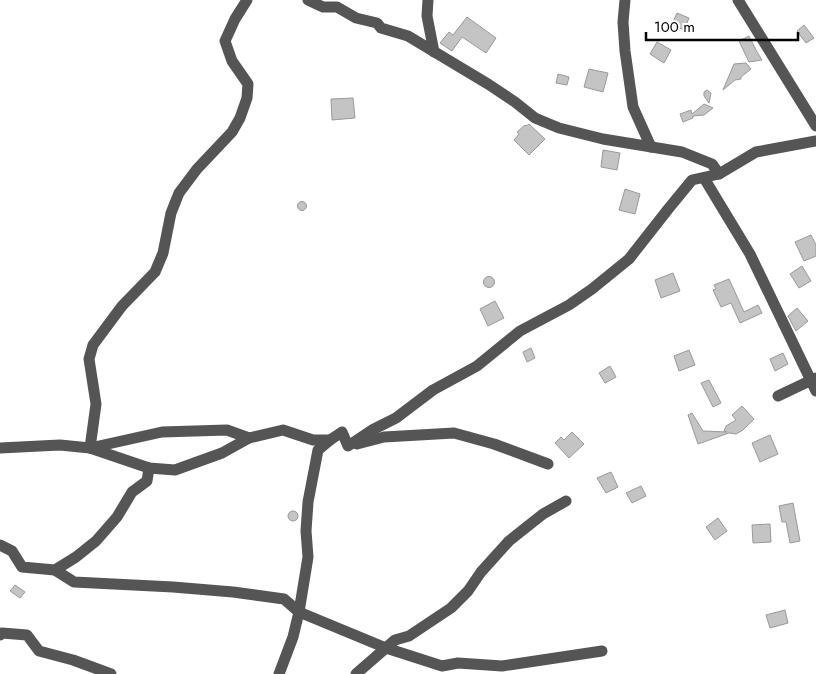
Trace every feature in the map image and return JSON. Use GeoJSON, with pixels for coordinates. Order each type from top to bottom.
{"type":"FeatureCollection","features":[{"type":"Feature","properties":{"kind":"street"},"geometry":{"type":"LineString","coordinates":[[90,448],[96,404],[89,359],[93,345],[122,306],[155,272],[163,253],[172,213],[179,193],[197,169],[232,132],[240,118],[247,98],[248,84],[232,61],[225,41],[235,19],[247,0]]}},
{"type":"Feature","properties":{"kind":"street"},"geometry":{"type":"LineString","coordinates":[[308,0],[324,7],[337,7],[356,18],[377,23],[381,28],[408,36],[488,84],[535,118],[559,128],[603,139],[682,152],[712,164],[719,174]]}},
{"type":"Feature","properties":{"kind":"street"},"geometry":{"type":"LineString","coordinates":[[428,0],[427,16],[434,52]]}},
{"type":"Feature","properties":{"kind":"street"},"geometry":{"type":"LineString","coordinates":[[625,0],[623,22],[625,51],[633,107],[651,147]]}},
{"type":"Feature","properties":{"kind":"street"},"geometry":{"type":"LineString","coordinates":[[738,0],[816,126]]}},
{"type":"Feature","properties":{"kind":"street"},"geometry":{"type":"LineString","coordinates":[[348,446],[372,430],[396,418],[433,390],[477,366],[520,331],[569,305],[592,289],[630,259],[692,180],[719,174],[756,152],[816,141]]}},
{"type":"Feature","properties":{"kind":"street"},"geometry":{"type":"LineString","coordinates":[[704,178],[750,254],[814,383],[778,396]]}},
{"type":"Feature","properties":{"kind":"street"},"geometry":{"type":"LineString","coordinates":[[90,448],[162,432],[227,430],[249,438]]}},
{"type":"Feature","properties":{"kind":"street"},"geometry":{"type":"LineString","coordinates":[[0,448],[60,445],[90,448],[149,468],[175,470],[222,453],[249,438],[283,430],[313,440],[330,440]]}},
{"type":"Feature","properties":{"kind":"street"},"geometry":{"type":"LineString","coordinates":[[279,674],[293,636],[299,612],[308,557],[306,531],[308,502],[318,450],[342,432],[348,446]]}},
{"type":"Feature","properties":{"kind":"street"},"geometry":{"type":"LineString","coordinates":[[348,446],[384,438],[454,433],[494,444],[548,464]]}},
{"type":"Feature","properties":{"kind":"street"},"geometry":{"type":"LineString","coordinates":[[55,570],[76,557],[96,541],[116,517],[132,492],[147,480],[149,468]]}},
{"type":"Feature","properties":{"kind":"street"},"geometry":{"type":"LineString","coordinates":[[356,674],[395,640],[409,636],[451,608],[468,592],[481,572],[509,541],[543,514],[566,501]]}},
{"type":"Feature","properties":{"kind":"street"},"geometry":{"type":"LineString","coordinates":[[0,545],[12,551],[22,567],[55,570],[74,582],[173,587],[284,599],[299,612],[386,648],[442,666],[458,662],[502,666],[602,651]]}},
{"type":"Feature","properties":{"kind":"street"},"geometry":{"type":"LineString","coordinates":[[0,635],[2,633],[27,635],[39,651],[73,660],[111,674]]}},
{"type":"Feature","properties":{"kind":"building"},"geometry":{"type":"Polygon","coordinates":[[[677,13],[689,18],[684,30],[672,24],[677,13]]]}},
{"type":"Feature","properties":{"kind":"building"},"geometry":{"type":"Polygon","coordinates":[[[467,17],[496,38],[486,53],[462,37],[452,51],[440,43],[449,32],[453,35],[467,17]]]}},
{"type":"Feature","properties":{"kind":"building"},"geometry":{"type":"Polygon","coordinates":[[[804,25],[814,38],[806,43],[797,31],[804,25]]]}},
{"type":"Feature","properties":{"kind":"building"},"geometry":{"type":"Polygon","coordinates":[[[749,36],[762,60],[749,62],[739,41],[749,36]]]}},
{"type":"Feature","properties":{"kind":"building"},"geometry":{"type":"Polygon","coordinates":[[[657,42],[671,50],[664,63],[650,54],[657,42]]]}},
{"type":"Feature","properties":{"kind":"building"},"geometry":{"type":"Polygon","coordinates":[[[746,63],[751,69],[741,79],[735,80],[723,90],[734,64],[746,63]]]}},
{"type":"Feature","properties":{"kind":"building"},"geometry":{"type":"Polygon","coordinates":[[[589,69],[608,73],[603,92],[584,87],[589,69]]]}},
{"type":"Feature","properties":{"kind":"building"},"geometry":{"type":"Polygon","coordinates":[[[558,74],[569,77],[567,85],[556,83],[558,74]]]}},
{"type":"Feature","properties":{"kind":"building"},"geometry":{"type":"Polygon","coordinates":[[[707,90],[711,93],[709,103],[704,96],[704,92],[707,90]]]}},
{"type":"Feature","properties":{"kind":"building"},"geometry":{"type":"Polygon","coordinates":[[[353,98],[355,118],[332,120],[331,99],[353,98]]]}},
{"type":"Feature","properties":{"kind":"building"},"geometry":{"type":"Polygon","coordinates":[[[704,104],[713,108],[704,115],[693,116],[693,118],[683,122],[680,114],[691,110],[692,114],[704,104]]]}},
{"type":"Feature","properties":{"kind":"building"},"geometry":{"type":"Polygon","coordinates":[[[529,124],[545,139],[529,155],[514,140],[519,134],[517,132],[529,124]]]}},
{"type":"Feature","properties":{"kind":"building"},"geometry":{"type":"Polygon","coordinates":[[[603,150],[620,153],[617,170],[601,167],[603,150]]]}},
{"type":"Feature","properties":{"kind":"building"},"geometry":{"type":"Polygon","coordinates":[[[625,189],[640,194],[635,214],[619,210],[625,189]]]}},
{"type":"Feature","properties":{"kind":"building"},"geometry":{"type":"Polygon","coordinates":[[[302,202],[306,206],[302,210],[298,206],[302,202]]]}},
{"type":"Feature","properties":{"kind":"building"},"geometry":{"type":"Polygon","coordinates":[[[811,235],[816,245],[816,256],[804,261],[795,242],[811,235]]]}},
{"type":"Feature","properties":{"kind":"building"},"geometry":{"type":"Polygon","coordinates":[[[802,266],[811,281],[799,288],[790,274],[802,266]]]}},
{"type":"Feature","properties":{"kind":"building"},"geometry":{"type":"Polygon","coordinates":[[[673,273],[680,291],[661,298],[655,280],[673,273]]]}},
{"type":"Feature","properties":{"kind":"building"},"geometry":{"type":"Polygon","coordinates":[[[487,277],[491,277],[494,282],[493,286],[487,287],[484,284],[484,280],[487,277]]]}},
{"type":"Feature","properties":{"kind":"building"},"geometry":{"type":"Polygon","coordinates":[[[729,279],[744,312],[758,305],[762,313],[740,323],[731,303],[721,307],[713,290],[716,289],[714,285],[729,279]]]}},
{"type":"Feature","properties":{"kind":"building"},"geometry":{"type":"Polygon","coordinates":[[[495,301],[504,318],[488,326],[480,309],[495,301]]]}},
{"type":"Feature","properties":{"kind":"building"},"geometry":{"type":"Polygon","coordinates":[[[797,308],[808,321],[796,331],[788,316],[797,308]]]}},
{"type":"Feature","properties":{"kind":"building"},"geometry":{"type":"Polygon","coordinates":[[[531,348],[535,358],[527,362],[523,352],[531,348]]]}},
{"type":"Feature","properties":{"kind":"building"},"geometry":{"type":"Polygon","coordinates":[[[689,350],[695,365],[679,371],[674,356],[689,350]]]}},
{"type":"Feature","properties":{"kind":"building"},"geometry":{"type":"Polygon","coordinates":[[[783,353],[788,364],[775,371],[770,359],[783,353]]]}},
{"type":"Feature","properties":{"kind":"building"},"geometry":{"type":"Polygon","coordinates":[[[610,366],[616,377],[605,383],[599,373],[610,366]]]}},
{"type":"Feature","properties":{"kind":"building"},"geometry":{"type":"Polygon","coordinates":[[[709,380],[721,403],[713,407],[701,383],[709,380]]]}},
{"type":"Feature","properties":{"kind":"building"},"geometry":{"type":"Polygon","coordinates":[[[742,406],[754,419],[743,430],[736,434],[729,433],[698,444],[688,415],[692,413],[703,431],[727,432],[724,431],[726,426],[736,420],[732,415],[742,406]]]}},
{"type":"Feature","properties":{"kind":"building"},"geometry":{"type":"Polygon","coordinates":[[[572,432],[584,444],[569,458],[555,443],[561,437],[564,440],[572,432]]]}},
{"type":"Feature","properties":{"kind":"building"},"geometry":{"type":"Polygon","coordinates":[[[770,435],[778,454],[760,462],[752,443],[770,435]]]}},
{"type":"Feature","properties":{"kind":"building"},"geometry":{"type":"Polygon","coordinates":[[[611,472],[618,487],[606,493],[597,478],[611,472]]]}},
{"type":"Feature","properties":{"kind":"building"},"geometry":{"type":"Polygon","coordinates":[[[641,486],[646,496],[632,503],[626,493],[641,486]]]}},
{"type":"Feature","properties":{"kind":"building"},"geometry":{"type":"Polygon","coordinates":[[[793,503],[800,541],[790,543],[786,522],[782,522],[779,506],[793,503]]]}},
{"type":"Feature","properties":{"kind":"building"},"geometry":{"type":"Polygon","coordinates":[[[291,511],[295,511],[298,516],[297,520],[291,521],[288,518],[288,514],[291,511]]]}},
{"type":"Feature","properties":{"kind":"building"},"geometry":{"type":"Polygon","coordinates":[[[718,518],[727,531],[715,540],[706,527],[718,518]]]}},
{"type":"Feature","properties":{"kind":"building"},"geometry":{"type":"Polygon","coordinates":[[[770,524],[771,542],[753,543],[752,525],[770,524]]]}},
{"type":"Feature","properties":{"kind":"building"},"geometry":{"type":"Polygon","coordinates":[[[15,585],[25,592],[20,598],[10,591],[15,585]]]}},
{"type":"Feature","properties":{"kind":"building"},"geometry":{"type":"Polygon","coordinates":[[[785,610],[788,623],[770,628],[766,615],[785,610]]]}}]}
